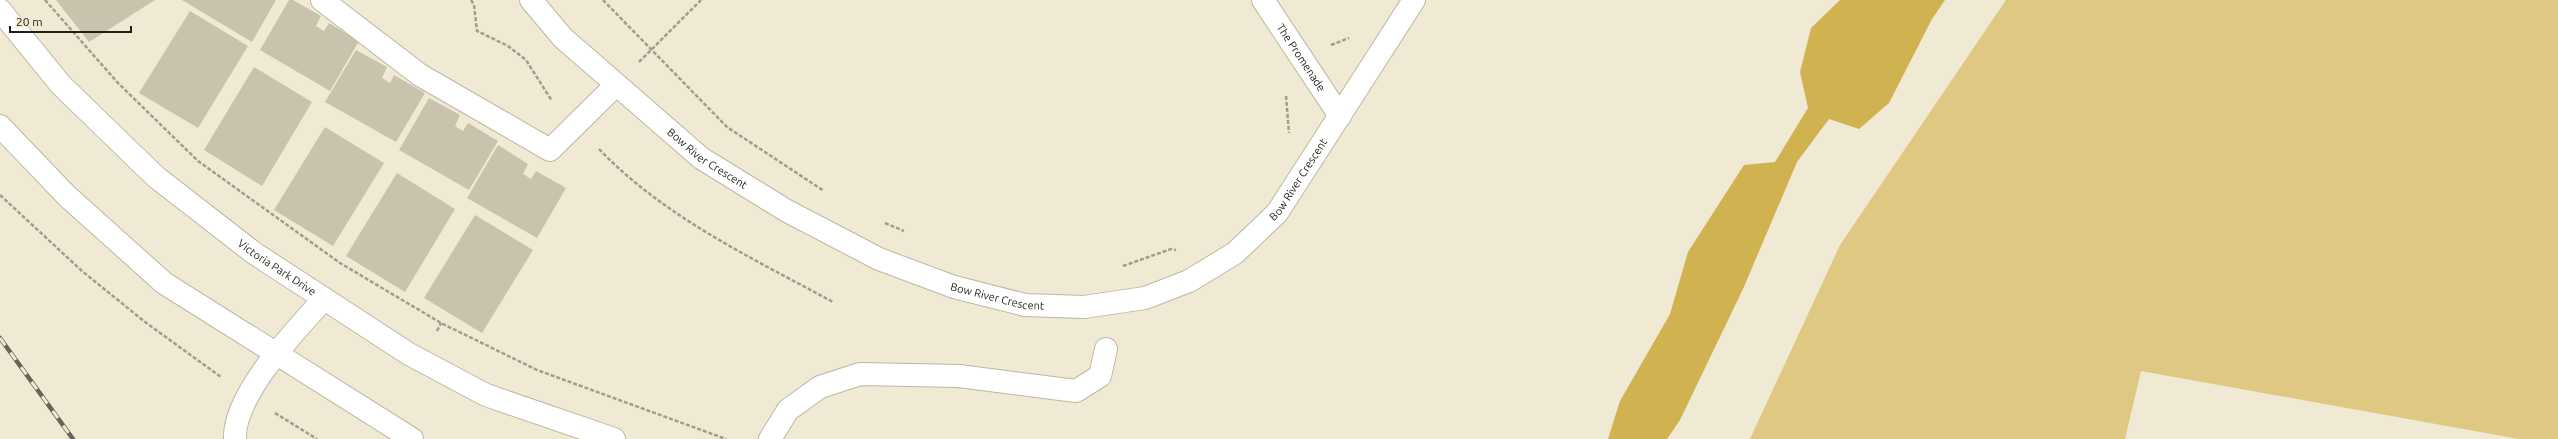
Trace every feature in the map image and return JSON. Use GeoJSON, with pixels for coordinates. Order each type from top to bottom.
{"type":"FeatureCollection","features":[{"type":"Feature","properties":{"kind":"street"},"geometry":{"type":"LineString","coordinates":[[322,0],[420,74],[550,150],[616,85]]}},
{"type":"Feature","properties":{"kind":"street","name":"Bow River Crescent"},"geometry":{"type":"LineString","coordinates":[[531,0],[563,38],[701,158],[787,211],[879,259],[954,287],[1025,305],[1091,306],[1145,298],[1189,281],[1235,253],[1277,213],[1414,0]]}},
{"type":"Feature","properties":{"kind":"street","name":"The Promenade"},"geometry":{"type":"LineString","coordinates":[[1263,0],[1340,116]]}},
{"type":"Feature","properties":{"kind":"street","name":"Victoria Park Drive"},"geometry":{"type":"LineString","coordinates":[[0,10],[61,85],[156,177],[254,253],[409,354],[486,395],[614,439]]}},
{"type":"Feature","properties":{"kind":"street"},"geometry":{"type":"LineString","coordinates":[[0,126],[68,196],[164,282],[412,439]]}},
{"type":"Feature","properties":{"kind":"street"},"geometry":{"type":"LineString","coordinates":[[235,439],[235,433],[249,396],[276,352],[324,299]]}},
{"type":"Feature","properties":{"kind":"street"},"geometry":{"type":"LineString","coordinates":[[770,439],[788,410],[820,387],[860,374],[958,376],[1076,390],[1100,376],[1106,349]]}},
{"type":"Feature","properties":{"kind":"path"},"geometry":{"type":"LineString","coordinates":[[45,0],[118,83],[198,160],[340,263],[442,323],[537,370],[726,439]]}},
{"type":"Feature","properties":{"kind":"path"},"geometry":{"type":"LineString","coordinates":[[471,0],[474,5],[477,31],[508,46],[526,60],[550,98],[625,176],[710,235],[833,302]]}},
{"type":"Feature","properties":{"kind":"path"},"geometry":{"type":"LineString","coordinates":[[603,0],[727,127],[827,193]]}},
{"type":"Feature","properties":{"kind":"path"},"geometry":{"type":"LineString","coordinates":[[616,85],[701,0]]}},
{"type":"Feature","properties":{"kind":"path"},"geometry":{"type":"LineString","coordinates":[[1284,140],[1288,133],[1286,95],[1319,49],[1357,36]]}},
{"type":"Feature","properties":{"kind":"path"},"geometry":{"type":"LineString","coordinates":[[0,195],[82,271],[145,322],[201,365],[317,439]]}},
{"type":"Feature","properties":{"kind":"path"},"geometry":{"type":"LineString","coordinates":[[881,221],[909,233]]}},
{"type":"Feature","properties":{"kind":"path"},"geometry":{"type":"LineString","coordinates":[[1121,266],[1171,249],[1178,250]]}},
{"type":"Feature","properties":{"kind":"shaded area"},"geometry":{"type":"Polygon","coordinates":[[[1840,0],[1945,0],[1932,19],[1889,103],[1859,129],[1829,119],[1797,162],[1743,289],[1680,420],[1667,439],[1608,439],[1620,401],[1670,314],[1688,252],[1744,165],[1775,162],[1808,108],[1800,72],[1811,28],[1840,0]]]}},
{"type":"Feature","properties":{"kind":"shaded area"},"geometry":{"type":"Polygon","coordinates":[[[2006,0],[2558,0],[2558,439],[2519,439],[2141,371],[2125,439],[1750,439],[1840,245],[2006,0]]]}},
{"type":"Feature","properties":{"kind":"building"},"geometry":{"type":"Polygon","coordinates":[[[56,0],[155,0],[89,42],[56,0]]]}},
{"type":"Feature","properties":{"kind":"building"},"geometry":{"type":"Polygon","coordinates":[[[182,0],[276,0],[252,42],[182,0]]]}},
{"type":"Feature","properties":{"kind":"building"},"geometry":{"type":"Polygon","coordinates":[[[289,0],[293,0],[321,16],[316,26],[324,31],[329,23],[359,41],[330,91],[260,50],[289,0]]]}},
{"type":"Feature","properties":{"kind":"building"},"geometry":{"type":"Polygon","coordinates":[[[190,11],[248,46],[198,128],[139,93],[190,11]]]}},
{"type":"Feature","properties":{"kind":"building"},"geometry":{"type":"Polygon","coordinates":[[[356,50],[387,67],[382,78],[390,83],[394,75],[425,93],[396,142],[325,102],[356,50]]]}},
{"type":"Feature","properties":{"kind":"building"},"geometry":{"type":"Polygon","coordinates":[[[254,67],[312,102],[262,186],[204,150],[254,67]]]}},
{"type":"Feature","properties":{"kind":"building"},"geometry":{"type":"Polygon","coordinates":[[[429,98],[460,115],[455,126],[463,131],[468,123],[498,141],[469,190],[399,150],[429,98]]]}},
{"type":"Feature","properties":{"kind":"building"},"geometry":{"type":"Polygon","coordinates":[[[325,127],[384,163],[333,246],[274,210],[325,127]]]}},
{"type":"Feature","properties":{"kind":"building"},"geometry":{"type":"Polygon","coordinates":[[[498,145],[528,164],[523,174],[531,179],[536,171],[566,188],[537,238],[467,198],[498,145]]]}},
{"type":"Feature","properties":{"kind":"building"},"geometry":{"type":"Polygon","coordinates":[[[397,173],[455,209],[405,292],[346,256],[397,173]]]}},
{"type":"Feature","properties":{"kind":"building"},"geometry":{"type":"Polygon","coordinates":[[[475,215],[533,250],[482,333],[424,298],[475,215]]]}},
{"type":"Feature","properties":{"kind":"railway"},"geometry":{"type":"LineString","coordinates":[[0,338],[73,439]]}}]}
